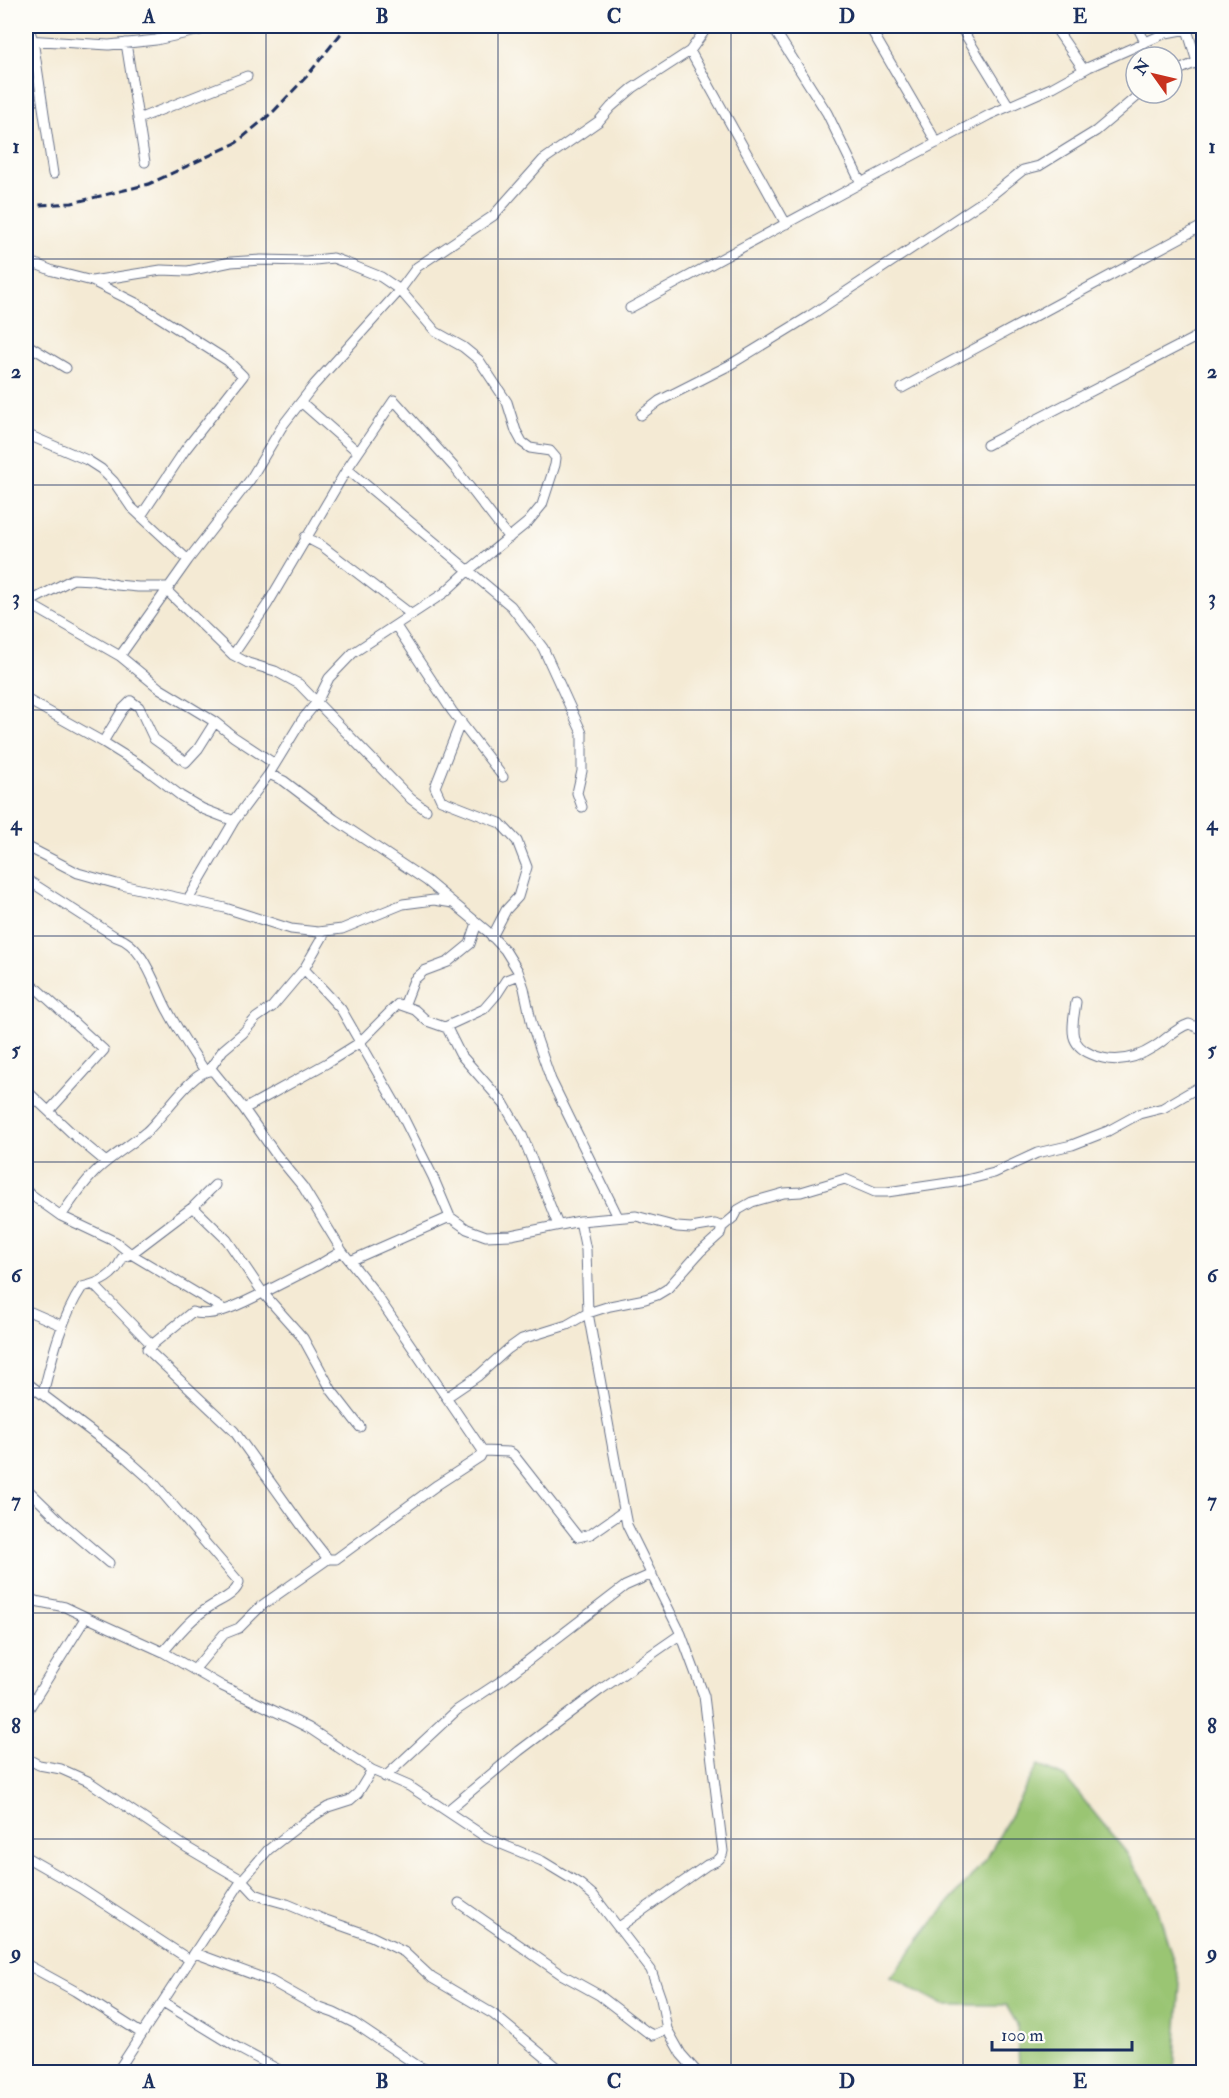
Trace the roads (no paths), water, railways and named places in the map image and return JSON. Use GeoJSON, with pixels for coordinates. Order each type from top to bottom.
{"type":"FeatureCollection","features":[{"type":"Feature","properties":{"kind":"street"},"geometry":{"type":"LineString","coordinates":[[28,26],[53,174]]}},
{"type":"Feature","properties":{"kind":"street"},"geometry":{"type":"LineString","coordinates":[[120,657],[167,588],[250,480],[283,426],[301,402],[400,290],[417,267],[493,216],[543,160],[599,121],[611,106],[633,88],[690,51],[708,26]]}},
{"type":"Feature","properties":{"kind":"street"},"geometry":{"type":"LineString","coordinates":[[772,26],[827,113],[861,183]]}},
{"type":"Feature","properties":{"kind":"street"},"geometry":{"type":"LineString","coordinates":[[869,26],[937,143]]}},
{"type":"Feature","properties":{"kind":"street"},"geometry":{"type":"LineString","coordinates":[[960,26],[1009,106]]}},
{"type":"Feature","properties":{"kind":"street"},"geometry":{"type":"LineString","coordinates":[[1054,26],[1084,70]]}},
{"type":"Feature","properties":{"kind":"street"},"geometry":{"type":"LineString","coordinates":[[1137,26],[1145,42]]}},
{"type":"Feature","properties":{"kind":"street"},"geometry":{"type":"LineString","coordinates":[[630,309],[937,143],[1009,106],[1166,33],[1186,27],[1203,74]]}},
{"type":"Feature","properties":{"kind":"street"},"geometry":{"type":"LineString","coordinates":[[29,40],[109,45],[156,40],[201,30]]}},
{"type":"Feature","properties":{"kind":"street"},"geometry":{"type":"LineString","coordinates":[[126,43],[145,162]]}},
{"type":"Feature","properties":{"kind":"street"},"geometry":{"type":"LineString","coordinates":[[690,51],[786,224]]}},
{"type":"Feature","properties":{"kind":"street"},"geometry":{"type":"LineString","coordinates":[[1184,68],[1197,62]]}},
{"type":"Feature","properties":{"kind":"street"},"geometry":{"type":"LineString","coordinates":[[138,119],[246,76]]}},
{"type":"Feature","properties":{"kind":"street"},"geometry":{"type":"LineString","coordinates":[[641,415],[659,401],[728,366],[818,311],[988,198],[1018,174],[1038,166],[1096,131],[1127,105]]}},
{"type":"Feature","properties":{"kind":"street"},"geometry":{"type":"LineString","coordinates":[[902,388],[1203,225]]}},
{"type":"Feature","properties":{"kind":"street"},"geometry":{"type":"LineString","coordinates":[[92,281],[161,270],[188,271],[231,262],[306,261],[333,258],[381,277],[400,290],[436,332],[479,360],[507,402],[522,442],[530,448],[550,451],[556,458],[542,505],[528,522],[468,570],[444,593],[353,653],[329,678],[269,774],[234,821],[188,900]]}},
{"type":"Feature","properties":{"kind":"street"},"geometry":{"type":"LineString","coordinates":[[26,260],[53,271],[92,281],[140,305],[228,361],[243,376],[185,450],[141,516]]}},
{"type":"Feature","properties":{"kind":"street"},"geometry":{"type":"LineString","coordinates":[[987,445],[1203,333]]}},
{"type":"Feature","properties":{"kind":"street"},"geometry":{"type":"LineString","coordinates":[[26,344],[66,368]]}},
{"type":"Feature","properties":{"kind":"street"},"geometry":{"type":"LineString","coordinates":[[232,655],[267,605],[347,469],[394,400],[454,467],[509,538]]}},
{"type":"Feature","properties":{"kind":"street"},"geometry":{"type":"LineString","coordinates":[[301,402],[358,452]]}},
{"type":"Feature","properties":{"kind":"street"},"geometry":{"type":"LineString","coordinates":[[26,434],[87,460],[101,469],[114,482],[131,507],[188,560]]}},
{"type":"Feature","properties":{"kind":"street"},"geometry":{"type":"LineString","coordinates":[[347,469],[511,606],[543,648],[582,734],[582,771],[577,793],[582,807]]}},
{"type":"Feature","properties":{"kind":"street"},"geometry":{"type":"LineString","coordinates":[[305,537],[322,546],[412,615]]}},
{"type":"Feature","properties":{"kind":"street"},"geometry":{"type":"LineString","coordinates":[[26,602],[73,579],[167,588],[232,655],[248,663],[275,671],[299,684],[411,799],[426,810]]}},
{"type":"Feature","properties":{"kind":"street"},"geometry":{"type":"LineString","coordinates":[[26,602],[120,657],[159,688],[215,722],[275,764]]}},
{"type":"Feature","properties":{"kind":"street"},"geometry":{"type":"LineString","coordinates":[[396,626],[460,722],[503,777]]}},
{"type":"Feature","properties":{"kind":"street"},"geometry":{"type":"LineString","coordinates":[[26,699],[143,767],[181,796],[234,821]]}},
{"type":"Feature","properties":{"kind":"street"},"geometry":{"type":"LineString","coordinates":[[103,742],[123,709],[131,701],[138,707],[153,739],[186,762],[198,749],[215,722]]}},
{"type":"Feature","properties":{"kind":"street"},"geometry":{"type":"LineString","coordinates":[[460,722],[435,788],[441,800],[500,823],[518,841],[527,867],[518,897],[506,910],[492,937]]}},
{"type":"Feature","properties":{"kind":"street"},"geometry":{"type":"LineString","coordinates":[[269,774],[409,868],[455,903],[505,950],[519,975],[532,1025],[551,1080],[618,1217]]}},
{"type":"Feature","properties":{"kind":"street"},"geometry":{"type":"LineString","coordinates":[[26,846],[78,873],[225,908],[291,929],[326,932],[342,929],[403,904],[434,900],[455,903]]}},
{"type":"Feature","properties":{"kind":"street"},"geometry":{"type":"LineString","coordinates":[[26,879],[116,938],[124,940],[155,979],[166,1008],[207,1071]]}},
{"type":"Feature","properties":{"kind":"street"},"geometry":{"type":"LineString","coordinates":[[404,1006],[414,980],[424,971],[448,962],[470,944],[477,922]]}},
{"type":"Feature","properties":{"kind":"street"},"geometry":{"type":"LineString","coordinates":[[61,1216],[78,1191],[106,1162],[147,1131],[187,1085],[207,1071],[223,1050],[243,1034],[256,1018],[272,1007],[304,969],[326,932]]}},
{"type":"Feature","properties":{"kind":"street"},"geometry":{"type":"LineString","coordinates":[[304,969],[341,1009],[402,1115],[450,1217],[467,1229],[486,1236],[511,1235],[580,1221],[636,1216],[677,1227],[692,1228],[715,1224],[722,1227]]}},
{"type":"Feature","properties":{"kind":"street"},"geometry":{"type":"LineString","coordinates":[[447,1028],[445,1027],[483,1009],[498,994],[506,980],[519,975]]}},
{"type":"Feature","properties":{"kind":"street"},"geometry":{"type":"LineString","coordinates":[[26,979],[104,1050],[49,1111]]}},
{"type":"Feature","properties":{"kind":"street"},"geometry":{"type":"LineString","coordinates":[[1076,1002],[1072,1028],[1074,1042],[1081,1050],[1106,1060],[1114,1061],[1143,1053],[1189,1024],[1203,1030]]}},
{"type":"Feature","properties":{"kind":"street"},"geometry":{"type":"LineString","coordinates":[[244,1109],[359,1043],[398,1004],[415,1010],[427,1021],[447,1028],[460,1054],[504,1104],[522,1136],[558,1225]]}},
{"type":"Feature","properties":{"kind":"street"},"geometry":{"type":"LineString","coordinates":[[207,1071],[213,1071],[244,1109],[275,1154],[303,1187],[342,1251],[373,1290],[483,1451]]}},
{"type":"Feature","properties":{"kind":"street"},"geometry":{"type":"LineString","coordinates":[[447,1397],[478,1376],[522,1339],[567,1325],[588,1313],[645,1299],[667,1289],[700,1252],[720,1234],[722,1227],[735,1216],[738,1210],[752,1202],[784,1193],[801,1192],[843,1179],[875,1192],[887,1192],[962,1181],[994,1173],[1037,1153],[1072,1145],[1108,1131],[1139,1114],[1163,1108],[1203,1084]]}},
{"type":"Feature","properties":{"kind":"street"},"geometry":{"type":"LineString","coordinates":[[26,1090],[75,1137],[106,1162]]}},
{"type":"Feature","properties":{"kind":"street"},"geometry":{"type":"LineString","coordinates":[[43,1394],[55,1347],[74,1300],[82,1287],[112,1275],[119,1267],[122,1258],[131,1254],[193,1207],[215,1185]]}},
{"type":"Feature","properties":{"kind":"street"},"geometry":{"type":"LineString","coordinates":[[26,1191],[61,1216],[116,1242],[131,1254],[223,1309]]}},
{"type":"Feature","properties":{"kind":"street"},"geometry":{"type":"LineString","coordinates":[[193,1207],[227,1240],[263,1293],[303,1338],[332,1391],[360,1427]]}},
{"type":"Feature","properties":{"kind":"street"},"geometry":{"type":"LineString","coordinates":[[350,1261],[450,1217]]}},
{"type":"Feature","properties":{"kind":"street"},"geometry":{"type":"LineString","coordinates":[[580,1221],[586,1250],[588,1313],[627,1525],[681,1634],[704,1696],[722,1857],[619,1927]]}},
{"type":"Feature","properties":{"kind":"street"},"geometry":{"type":"LineString","coordinates":[[328,1559],[234,1431],[147,1349],[192,1312],[210,1313],[234,1308],[342,1251]]}},
{"type":"Feature","properties":{"kind":"street"},"geometry":{"type":"LineString","coordinates":[[93,1284],[152,1345]]}},
{"type":"Feature","properties":{"kind":"street"},"geometry":{"type":"LineString","coordinates":[[26,1310],[63,1326]]}},
{"type":"Feature","properties":{"kind":"street"},"geometry":{"type":"LineString","coordinates":[[26,1382],[125,1457],[153,1482],[207,1542],[239,1582],[235,1590],[186,1625],[163,1652]]}},
{"type":"Feature","properties":{"kind":"street"},"geometry":{"type":"LineString","coordinates":[[483,1451],[513,1454],[578,1537],[591,1534],[624,1511]]}},
{"type":"Feature","properties":{"kind":"street"},"geometry":{"type":"LineString","coordinates":[[194,1670],[224,1634],[239,1628],[261,1606],[328,1559],[336,1559],[436,1485],[480,1457],[483,1451]]}},
{"type":"Feature","properties":{"kind":"street"},"geometry":{"type":"LineString","coordinates":[[26,1488],[109,1563]]}},
{"type":"Feature","properties":{"kind":"street"},"geometry":{"type":"LineString","coordinates":[[385,1777],[457,1710],[504,1679],[625,1587],[652,1574]]}},
{"type":"Feature","properties":{"kind":"street"},"geometry":{"type":"LineString","coordinates":[[26,1595],[35,1601],[65,1607],[163,1652],[248,1699],[309,1728],[372,1770],[409,1786],[488,1838],[542,1861],[580,1884],[594,1896],[651,1970],[661,1999],[667,2030],[681,2054],[697,2073]]}},
{"type":"Feature","properties":{"kind":"street"},"geometry":{"type":"LineString","coordinates":[[26,1713],[86,1617]]}},
{"type":"Feature","properties":{"kind":"street"},"geometry":{"type":"LineString","coordinates":[[447,1811],[519,1751],[600,1690],[681,1634]]}},
{"type":"Feature","properties":{"kind":"street"},"geometry":{"type":"LineString","coordinates":[[26,1758],[39,1765],[61,1769],[88,1781],[186,1847],[242,1880],[255,1894],[371,1936],[404,1952],[432,1978],[493,2014],[563,2073]]}},
{"type":"Feature","properties":{"kind":"street"},"geometry":{"type":"LineString","coordinates":[[117,2073],[242,1880],[268,1850],[304,1822],[328,1807],[350,1800],[358,1793],[372,1770]]}},
{"type":"Feature","properties":{"kind":"street"},"geometry":{"type":"LineString","coordinates":[[26,1857],[193,1956],[270,1981],[317,2007],[354,2023],[432,2073]]}},
{"type":"Feature","properties":{"kind":"street"},"geometry":{"type":"LineString","coordinates":[[459,1903],[539,1959],[599,1995],[647,2032],[653,2035],[667,2030]]}},
{"type":"Feature","properties":{"kind":"street"},"geometry":{"type":"LineString","coordinates":[[26,1964],[75,1991],[141,2033]]}},
{"type":"Feature","properties":{"kind":"street"},"geometry":{"type":"LineString","coordinates":[[163,2002],[284,2073]]}},
{"type":"Feature","properties":{"kind":"street"},"geometry":{"type":"LineString","coordinates":[[26,2069],[31,2073]]}},
{"type":"Feature","properties":{"kind":"railway"},"geometry":{"type":"LineString","coordinates":[[26,206],[72,203],[149,184],[236,143],[274,111],[307,76],[347,26]]}}]}
